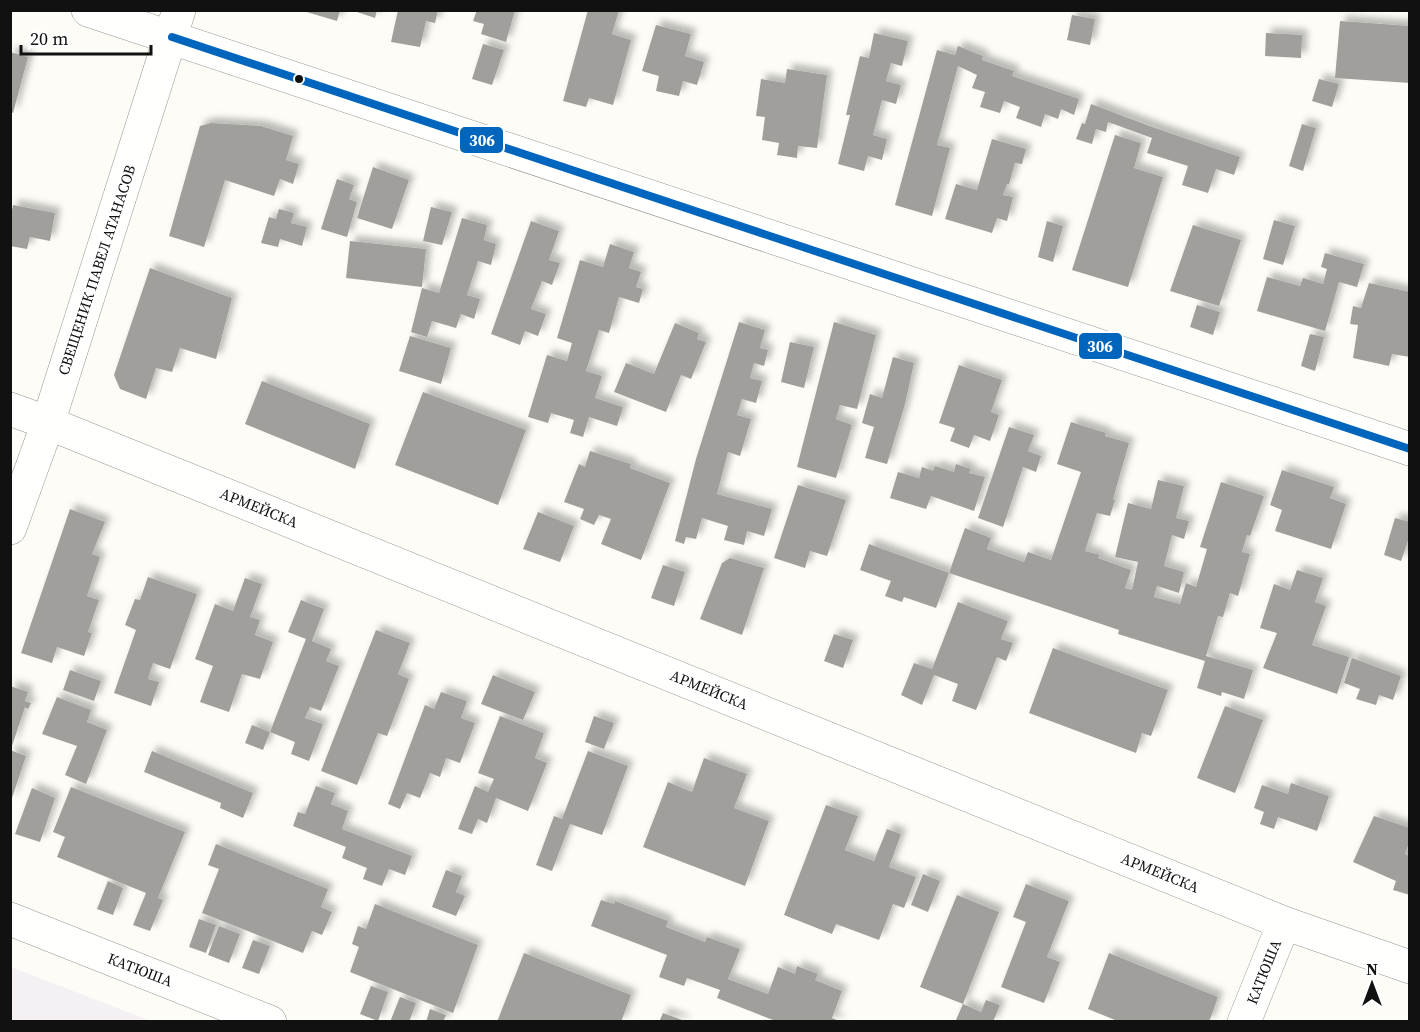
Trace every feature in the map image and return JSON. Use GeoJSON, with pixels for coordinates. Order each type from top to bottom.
{"type":"FeatureCollection","features":[{"type":"Feature","properties":{"kind":"street"},"geometry":{"type":"LineString","coordinates":[[88,10],[176,24],[1410,449]]}},
{"type":"Feature","properties":{"kind":"street","name":"СВЕЩЕНИК ПАВЕЛ АТАНАСОВ"},"geometry":{"type":"LineString","coordinates":[[10,528],[48,423],[176,24]]}},
{"type":"Feature","properties":{"kind":"street","name":"АРМЕЙСКА"},"geometry":{"type":"LineString","coordinates":[[10,409],[1284,923],[1410,968]]}},
{"type":"Feature","properties":{"kind":"street","name":"КАТЮША"},"geometry":{"type":"LineString","coordinates":[[10,919],[270,1022]]}},
{"type":"Feature","properties":{"kind":"street","name":"КАТЮША"},"geometry":{"type":"LineString","coordinates":[[1244,1022],[1284,923]]}},
{"type":"Feature","properties":{"kind":"shaded area"},"geometry":{"type":"Polygon","coordinates":[[[11,967],[151,1021],[11,1021],[11,967]]]}},
{"type":"Feature","properties":{"kind":"building"},"geometry":{"type":"Polygon","coordinates":[[[300,10],[340,10],[337,21],[300,10]]]}},
{"type":"Feature","properties":{"kind":"building"},"geometry":{"type":"Polygon","coordinates":[[[351,10],[377,10],[375,18],[351,10]]]}},
{"type":"Feature","properties":{"kind":"building"},"geometry":{"type":"Polygon","coordinates":[[[398,10],[438,10],[435,23],[426,21],[420,47],[391,42],[398,10]]]}},
{"type":"Feature","properties":{"kind":"building"},"geometry":{"type":"Polygon","coordinates":[[[477,10],[515,10],[506,42],[481,34],[484,24],[473,21],[477,10]]]}},
{"type":"Feature","properties":{"kind":"building"},"geometry":{"type":"Polygon","coordinates":[[[588,10],[619,10],[612,34],[631,40],[613,105],[589,98],[586,107],[563,101],[588,10]]]}},
{"type":"Feature","properties":{"kind":"building"},"geometry":{"type":"Polygon","coordinates":[[[1072,15],[1095,19],[1090,45],[1067,40],[1072,15]]]}},
{"type":"Feature","properties":{"kind":"building"},"geometry":{"type":"Polygon","coordinates":[[[1340,21],[1410,26],[1410,83],[1335,78],[1340,21]]]}},
{"type":"Feature","properties":{"kind":"building"},"geometry":{"type":"Polygon","coordinates":[[[656,25],[691,34],[685,56],[704,62],[697,85],[683,81],[679,96],[656,91],[659,76],[642,71],[656,25]]]}},
{"type":"Feature","properties":{"kind":"building"},"geometry":{"type":"Polygon","coordinates":[[[874,33],[908,41],[902,66],[891,63],[886,81],[901,85],[896,104],[882,100],[873,135],[887,139],[882,160],[868,156],[864,171],[838,164],[850,115],[846,115],[860,56],[869,58],[874,33]]]}},
{"type":"Feature","properties":{"kind":"building"},"geometry":{"type":"Polygon","coordinates":[[[1266,33],[1302,35],[1301,58],[1265,56],[1266,33]]]}},
{"type":"Feature","properties":{"kind":"building"},"geometry":{"type":"Polygon","coordinates":[[[483,44],[504,50],[492,85],[472,79],[483,44]]]}},
{"type":"Feature","properties":{"kind":"building"},"geometry":{"type":"Polygon","coordinates":[[[958,46],[983,56],[982,60],[1014,71],[1012,76],[1079,99],[1074,115],[1061,109],[1058,119],[1045,114],[1041,127],[1016,118],[1020,107],[1004,101],[1000,113],[980,107],[985,92],[972,88],[977,75],[958,66],[937,145],[950,148],[932,216],[895,205],[937,50],[955,55],[958,46]]]}},
{"type":"Feature","properties":{"kind":"building"},"geometry":{"type":"Polygon","coordinates":[[[10,52],[28,57],[13,113],[10,112],[10,52]]]}},
{"type":"Feature","properties":{"kind":"building"},"geometry":{"type":"Polygon","coordinates":[[[787,69],[827,75],[817,148],[798,146],[797,158],[777,155],[779,143],[762,140],[765,117],[756,116],[761,79],[785,83],[787,69]]]}},
{"type":"Feature","properties":{"kind":"building"},"geometry":{"type":"Polygon","coordinates":[[[1319,79],[1339,84],[1332,107],[1312,101],[1319,79]]]}},
{"type":"Feature","properties":{"kind":"building"},"geometry":{"type":"Polygon","coordinates":[[[1091,104],[1240,157],[1234,175],[1216,169],[1208,193],[1182,185],[1188,166],[1147,153],[1152,138],[1108,122],[1106,132],[1096,129],[1092,144],[1076,139],[1082,123],[1085,124],[1091,104]]]}},
{"type":"Feature","properties":{"kind":"building"},"geometry":{"type":"Polygon","coordinates":[[[211,123],[261,126],[293,136],[286,160],[299,164],[293,184],[280,179],[274,196],[225,180],[204,247],[169,236],[200,126],[211,123]]]}},
{"type":"Feature","properties":{"kind":"building"},"geometry":{"type":"Polygon","coordinates":[[[1302,124],[1316,128],[1303,171],[1289,166],[1302,124]]]}},
{"type":"Feature","properties":{"kind":"building"},"geometry":{"type":"Polygon","coordinates":[[[1115,135],[1141,143],[1134,168],[1163,177],[1128,287],[1072,270],[1115,135]]]}},
{"type":"Feature","properties":{"kind":"building"},"geometry":{"type":"Polygon","coordinates":[[[992,139],[1026,149],[1022,164],[1015,163],[1003,195],[1013,197],[1007,221],[997,218],[992,233],[945,219],[956,184],[977,190],[992,139]]]}},
{"type":"Feature","properties":{"kind":"building"},"geometry":{"type":"Polygon","coordinates":[[[373,167],[409,180],[392,229],[357,218],[373,167]]]}},
{"type":"Feature","properties":{"kind":"building"},"geometry":{"type":"Polygon","coordinates":[[[337,179],[354,185],[349,199],[357,202],[347,237],[321,229],[337,179]]]}},
{"type":"Feature","properties":{"kind":"building"},"geometry":{"type":"Polygon","coordinates":[[[13,205],[55,213],[50,241],[30,237],[27,249],[10,246],[10,221],[13,205]]]}},
{"type":"Feature","properties":{"kind":"building"},"geometry":{"type":"Polygon","coordinates":[[[431,207],[452,212],[442,245],[423,241],[431,207]]]}},
{"type":"Feature","properties":{"kind":"building"},"geometry":{"type":"Polygon","coordinates":[[[279,209],[294,213],[291,223],[307,227],[302,246],[280,239],[278,247],[261,243],[269,217],[276,219],[279,209]]]}},
{"type":"Feature","properties":{"kind":"building"},"geometry":{"type":"Polygon","coordinates":[[[462,218],[487,225],[484,240],[496,244],[491,265],[478,261],[467,295],[480,299],[474,319],[461,314],[456,328],[432,321],[427,337],[411,332],[422,288],[439,293],[462,218]]]}},
{"type":"Feature","properties":{"kind":"building"},"geometry":{"type":"Polygon","coordinates":[[[1274,220],[1295,226],[1283,265],[1263,259],[1274,220]]]}},
{"type":"Feature","properties":{"kind":"building"},"geometry":{"type":"Polygon","coordinates":[[[531,221],[559,231],[549,260],[560,263],[552,285],[542,281],[531,309],[546,314],[538,336],[525,331],[520,345],[491,334],[531,221]]]}},
{"type":"Feature","properties":{"kind":"building"},"geometry":{"type":"Polygon","coordinates":[[[1047,221],[1063,226],[1053,262],[1038,257],[1047,221]]]}},
{"type":"Feature","properties":{"kind":"building"},"geometry":{"type":"Polygon","coordinates":[[[1193,225],[1241,240],[1219,306],[1170,291],[1193,225]]]}},
{"type":"Feature","properties":{"kind":"building"},"geometry":{"type":"Polygon","coordinates":[[[350,241],[426,249],[422,287],[346,278],[350,241]]]}},
{"type":"Feature","properties":{"kind":"building"},"geometry":{"type":"Polygon","coordinates":[[[610,244],[634,252],[629,268],[641,272],[636,287],[643,289],[639,303],[619,297],[609,333],[599,330],[586,371],[602,376],[595,398],[623,407],[617,426],[589,417],[583,437],[570,433],[574,420],[551,413],[548,423],[528,417],[547,355],[567,361],[572,343],[557,338],[580,260],[603,267],[610,244]]]}},
{"type":"Feature","properties":{"kind":"building"},"geometry":{"type":"Polygon","coordinates":[[[1325,253],[1364,264],[1357,287],[1339,282],[1325,331],[1257,311],[1267,277],[1300,286],[1303,278],[1323,284],[1327,269],[1321,267],[1325,253]]]}},
{"type":"Feature","properties":{"kind":"building"},"geometry":{"type":"Polygon","coordinates":[[[150,268],[232,298],[216,359],[180,348],[172,372],[156,368],[146,399],[120,389],[114,375],[150,268]]]}},
{"type":"Feature","properties":{"kind":"building"},"geometry":{"type":"Polygon","coordinates":[[[1369,283],[1410,292],[1410,357],[1392,354],[1389,366],[1353,358],[1358,325],[1350,324],[1353,306],[1361,308],[1369,283]]]}},
{"type":"Feature","properties":{"kind":"building"},"geometry":{"type":"Polygon","coordinates":[[[1197,305],[1220,312],[1213,335],[1190,327],[1197,305]]]}},
{"type":"Feature","properties":{"kind":"building"},"geometry":{"type":"Polygon","coordinates":[[[739,322],[765,330],[760,348],[768,350],[764,366],[754,363],[750,378],[762,381],[756,403],[742,399],[737,415],[751,419],[740,456],[728,452],[717,494],[772,509],[764,536],[747,531],[744,545],[724,540],[728,526],[702,518],[696,539],[686,537],[684,544],[675,541],[696,459],[739,322]]]}},
{"type":"Feature","properties":{"kind":"building"},"geometry":{"type":"Polygon","coordinates":[[[834,322],[876,335],[857,409],[840,405],[836,419],[852,425],[836,478],[797,467],[834,322]]]}},
{"type":"Feature","properties":{"kind":"building"},"geometry":{"type":"Polygon","coordinates":[[[675,323],[699,333],[697,339],[706,342],[691,379],[681,375],[666,412],[614,392],[626,363],[654,374],[675,323]]]}},
{"type":"Feature","properties":{"kind":"building"},"geometry":{"type":"Polygon","coordinates":[[[1310,334],[1324,337],[1315,371],[1301,366],[1310,334]]]}},
{"type":"Feature","properties":{"kind":"building"},"geometry":{"type":"Polygon","coordinates":[[[410,336],[451,348],[441,384],[399,371],[410,336]]]}},
{"type":"Feature","properties":{"kind":"building"},"geometry":{"type":"Polygon","coordinates":[[[790,342],[814,347],[804,388],[781,382],[790,342]]]}},
{"type":"Feature","properties":{"kind":"building"},"geometry":{"type":"Polygon","coordinates":[[[893,357],[914,363],[905,404],[887,464],[865,458],[874,427],[862,423],[870,394],[882,398],[893,357]]]}},
{"type":"Feature","properties":{"kind":"building"},"geometry":{"type":"Polygon","coordinates":[[[959,365],[1002,380],[991,412],[999,415],[990,441],[974,435],[969,448],[950,441],[955,428],[939,423],[959,365]]]}},
{"type":"Feature","properties":{"kind":"building"},"geometry":{"type":"Polygon","coordinates":[[[262,381],[370,424],[355,469],[245,424],[262,381]]]}},
{"type":"Feature","properties":{"kind":"building"},"geometry":{"type":"Polygon","coordinates":[[[423,392],[526,430],[498,505],[395,465],[423,392]]]}},
{"type":"Feature","properties":{"kind":"building"},"geometry":{"type":"Polygon","coordinates":[[[1071,422],[1129,443],[1110,516],[1097,513],[1085,551],[1100,555],[1098,558],[1131,570],[1125,588],[1132,590],[1138,562],[1115,557],[1128,503],[1151,509],[1158,480],[1184,486],[1176,518],[1189,521],[1184,539],[1172,535],[1164,566],[1184,572],[1179,593],[1157,586],[1154,597],[1180,604],[1186,583],[1196,587],[1207,549],[1200,547],[1221,482],[1264,496],[1242,552],[1250,554],[1238,596],[1230,593],[1223,617],[1218,616],[1206,656],[1253,670],[1244,699],[1222,692],[1221,696],[1197,688],[1205,661],[1118,634],[1119,630],[949,573],[965,528],[991,538],[987,549],[1024,562],[1028,552],[1051,560],[1081,472],[1057,464],[1071,422]]]}},
{"type":"Feature","properties":{"kind":"building"},"geometry":{"type":"Polygon","coordinates":[[[1009,427],[1034,435],[1028,451],[1041,456],[1036,472],[1023,467],[1003,527],[978,518],[1009,427]]]}},
{"type":"Feature","properties":{"kind":"building"},"geometry":{"type":"Polygon","coordinates":[[[590,451],[631,464],[630,468],[670,483],[641,560],[601,544],[611,519],[599,515],[594,525],[580,519],[584,509],[564,502],[579,464],[585,467],[590,451]]]}},
{"type":"Feature","properties":{"kind":"building"},"geometry":{"type":"Polygon","coordinates":[[[956,464],[971,469],[969,473],[985,477],[974,511],[931,496],[926,509],[890,498],[898,472],[919,478],[922,467],[933,471],[935,466],[954,472],[956,464]]]}},
{"type":"Feature","properties":{"kind":"building"},"geometry":{"type":"Polygon","coordinates":[[[1282,470],[1334,487],[1330,498],[1346,504],[1331,549],[1275,531],[1282,510],[1270,505],[1282,470]]]}},
{"type":"Feature","properties":{"kind":"building"},"geometry":{"type":"Polygon","coordinates":[[[798,485],[846,500],[827,556],[810,551],[805,568],[774,558],[798,485]]]}},
{"type":"Feature","properties":{"kind":"building"},"geometry":{"type":"Polygon","coordinates":[[[70,509],[105,522],[92,554],[100,557],[87,596],[99,600],[88,632],[92,633],[84,656],[57,647],[52,663],[21,653],[70,509]]]}},
{"type":"Feature","properties":{"kind":"building"},"geometry":{"type":"Polygon","coordinates":[[[538,512],[574,526],[560,562],[523,549],[538,512]]]}},
{"type":"Feature","properties":{"kind":"building"},"geometry":{"type":"Polygon","coordinates":[[[1395,518],[1410,522],[1410,535],[1401,561],[1384,555],[1395,518]]]}},
{"type":"Feature","properties":{"kind":"building"},"geometry":{"type":"Polygon","coordinates":[[[869,544],[949,573],[936,608],[904,597],[902,602],[885,596],[891,581],[860,570],[869,544]]]}},
{"type":"Feature","properties":{"kind":"building"},"geometry":{"type":"Polygon","coordinates":[[[730,558],[764,568],[742,635],[700,619],[722,563],[730,558]]]}},
{"type":"Feature","properties":{"kind":"building"},"geometry":{"type":"Polygon","coordinates":[[[663,565],[685,572],[674,606],[651,598],[663,565]]]}},
{"type":"Feature","properties":{"kind":"building"},"geometry":{"type":"Polygon","coordinates":[[[1297,570],[1323,578],[1315,602],[1326,606],[1312,645],[1349,657],[1337,694],[1263,668],[1277,633],[1260,628],[1274,584],[1290,590],[1297,570]]]}},
{"type":"Feature","properties":{"kind":"building"},"geometry":{"type":"Polygon","coordinates":[[[148,577],[197,594],[170,669],[153,663],[148,679],[159,682],[151,706],[114,693],[136,630],[125,625],[135,599],[140,600],[148,577]]]}},
{"type":"Feature","properties":{"kind":"building"},"geometry":{"type":"Polygon","coordinates":[[[245,578],[262,584],[250,617],[260,620],[255,635],[273,642],[260,679],[242,674],[229,712],[200,702],[213,666],[195,659],[215,604],[233,611],[245,578]]]}},
{"type":"Feature","properties":{"kind":"building"},"geometry":{"type":"Polygon","coordinates":[[[301,600],[324,609],[312,641],[331,649],[326,661],[339,666],[321,711],[310,707],[305,718],[323,724],[309,761],[291,754],[295,742],[270,732],[306,639],[288,632],[301,600]]]}},
{"type":"Feature","properties":{"kind":"building"},"geometry":{"type":"Polygon","coordinates":[[[958,602],[1008,621],[1001,639],[1013,643],[1006,661],[997,657],[976,710],[952,701],[958,684],[934,675],[922,705],[901,695],[914,663],[932,669],[958,602]]]}},
{"type":"Feature","properties":{"kind":"building"},"geometry":{"type":"Polygon","coordinates":[[[376,630],[410,643],[398,674],[409,679],[387,736],[378,733],[357,785],[321,771],[376,630]]]}},
{"type":"Feature","properties":{"kind":"building"},"geometry":{"type":"Polygon","coordinates":[[[834,634],[853,640],[843,668],[824,661],[834,634]]]}},
{"type":"Feature","properties":{"kind":"building"},"geometry":{"type":"Polygon","coordinates":[[[1053,648],[1168,690],[1151,736],[1142,733],[1136,753],[1029,713],[1053,648]]]}},
{"type":"Feature","properties":{"kind":"building"},"geometry":{"type":"Polygon","coordinates":[[[1352,658],[1401,676],[1393,700],[1379,695],[1376,705],[1356,699],[1360,689],[1344,683],[1352,658]]]}},
{"type":"Feature","properties":{"kind":"building"},"geometry":{"type":"Polygon","coordinates":[[[70,670],[101,681],[94,701],[63,690],[70,670]]]}},
{"type":"Feature","properties":{"kind":"building"},"geometry":{"type":"Polygon","coordinates":[[[493,675],[535,692],[523,720],[481,704],[493,675]]]}},
{"type":"Feature","properties":{"kind":"building"},"geometry":{"type":"Polygon","coordinates":[[[10,686],[28,692],[25,701],[31,703],[28,709],[25,707],[11,749],[10,686]]]}},
{"type":"Feature","properties":{"kind":"building"},"geometry":{"type":"Polygon","coordinates":[[[441,692],[467,701],[461,718],[475,723],[460,763],[446,758],[440,777],[430,773],[420,798],[407,793],[400,809],[388,804],[425,705],[434,709],[441,692]]]}},
{"type":"Feature","properties":{"kind":"building"},"geometry":{"type":"Polygon","coordinates":[[[57,697],[91,710],[87,722],[107,730],[86,784],[65,775],[77,746],[42,734],[57,697]]]}},
{"type":"Feature","properties":{"kind":"building"},"geometry":{"type":"Polygon","coordinates":[[[1225,706],[1263,720],[1235,793],[1197,778],[1225,706]]]}},
{"type":"Feature","properties":{"kind":"building"},"geometry":{"type":"Polygon","coordinates":[[[500,716],[544,733],[535,758],[547,763],[528,811],[496,798],[487,823],[478,819],[472,834],[458,829],[475,786],[488,792],[494,779],[478,773],[500,716]]]}},
{"type":"Feature","properties":{"kind":"building"},"geometry":{"type":"Polygon","coordinates":[[[594,716],[614,723],[604,749],[585,742],[594,716]]]}},
{"type":"Feature","properties":{"kind":"building"},"geometry":{"type":"Polygon","coordinates":[[[252,725],[270,732],[263,750],[245,743],[252,725]]]}},
{"type":"Feature","properties":{"kind":"building"},"geometry":{"type":"Polygon","coordinates":[[[10,750],[26,756],[11,801],[10,801],[10,750]]]}},
{"type":"Feature","properties":{"kind":"building"},"geometry":{"type":"Polygon","coordinates":[[[152,751],[253,793],[243,818],[220,808],[221,803],[144,772],[152,751]]]}},
{"type":"Feature","properties":{"kind":"building"},"geometry":{"type":"Polygon","coordinates":[[[588,751],[628,766],[602,835],[570,824],[552,871],[536,865],[554,816],[562,819],[588,751]]]}},
{"type":"Feature","properties":{"kind":"building"},"geometry":{"type":"Polygon","coordinates":[[[704,758],[747,774],[734,808],[769,821],[745,886],[643,847],[668,782],[692,792],[704,758]]]}},
{"type":"Feature","properties":{"kind":"building"},"geometry":{"type":"Polygon","coordinates":[[[1291,783],[1329,796],[1317,831],[1278,817],[1274,829],[1260,824],[1264,812],[1254,808],[1262,785],[1288,794],[1291,783]]]}},
{"type":"Feature","properties":{"kind":"building"},"geometry":{"type":"Polygon","coordinates":[[[316,786],[335,793],[331,804],[348,811],[342,829],[412,856],[405,875],[389,869],[382,886],[363,879],[367,868],[342,858],[346,847],[293,826],[298,812],[305,814],[316,786]]]}},
{"type":"Feature","properties":{"kind":"building"},"geometry":{"type":"Polygon","coordinates":[[[71,787],[185,832],[158,898],[163,900],[150,931],[133,925],[146,893],[57,857],[65,837],[53,832],[71,787]]]}},
{"type":"Feature","properties":{"kind":"building"},"geometry":{"type":"Polygon","coordinates":[[[32,788],[55,798],[40,842],[15,834],[32,788]]]}},
{"type":"Feature","properties":{"kind":"building"},"geometry":{"type":"Polygon","coordinates":[[[826,805],[858,816],[845,850],[874,861],[887,829],[901,834],[889,867],[916,877],[904,908],[893,904],[879,940],[836,924],[832,934],[784,915],[826,805]]]}},
{"type":"Feature","properties":{"kind":"building"},"geometry":{"type":"Polygon","coordinates":[[[1374,816],[1410,828],[1410,840],[1405,854],[1410,856],[1410,895],[1393,890],[1396,881],[1353,862],[1374,816]]]}},
{"type":"Feature","properties":{"kind":"building"},"geometry":{"type":"Polygon","coordinates":[[[216,844],[328,889],[321,907],[332,912],[322,935],[312,931],[303,953],[202,913],[219,869],[208,865],[216,844]]]}},
{"type":"Feature","properties":{"kind":"building"},"geometry":{"type":"Polygon","coordinates":[[[446,870],[462,876],[456,892],[465,896],[456,916],[432,907],[446,870]]]}},
{"type":"Feature","properties":{"kind":"building"},"geometry":{"type":"Polygon","coordinates":[[[923,874],[940,881],[928,912],[911,905],[923,874]]]}},
{"type":"Feature","properties":{"kind":"building"},"geometry":{"type":"Polygon","coordinates":[[[108,881],[123,888],[113,915],[97,909],[108,881]]]}},
{"type":"Feature","properties":{"kind":"building"},"geometry":{"type":"Polygon","coordinates":[[[1026,884],[1069,901],[1047,957],[1060,962],[1044,1003],[1001,987],[1026,922],[1013,917],[1026,884]]]}},
{"type":"Feature","properties":{"kind":"building"},"geometry":{"type":"Polygon","coordinates":[[[957,895],[999,912],[963,1004],[920,987],[957,895]]]}},
{"type":"Feature","properties":{"kind":"building"},"geometry":{"type":"Polygon","coordinates":[[[601,900],[614,904],[615,901],[668,921],[666,927],[705,942],[707,937],[740,949],[728,979],[768,994],[778,967],[795,974],[797,966],[818,974],[815,980],[842,991],[832,1018],[842,1022],[778,1022],[717,998],[720,990],[687,978],[684,986],[659,977],[667,955],[591,926],[601,900]]]}},
{"type":"Feature","properties":{"kind":"building"},"geometry":{"type":"Polygon","coordinates":[[[375,904],[478,945],[453,1013],[350,972],[359,947],[352,944],[358,926],[366,929],[375,904]]]}},
{"type":"Feature","properties":{"kind":"building"},"geometry":{"type":"Polygon","coordinates":[[[199,919],[216,925],[206,953],[189,947],[199,919]]]}},
{"type":"Feature","properties":{"kind":"building"},"geometry":{"type":"Polygon","coordinates":[[[219,926],[240,934],[229,963],[208,955],[219,926]]]}},
{"type":"Feature","properties":{"kind":"building"},"geometry":{"type":"Polygon","coordinates":[[[253,940],[270,946],[259,974],[242,968],[253,940]]]}},
{"type":"Feature","properties":{"kind":"building"},"geometry":{"type":"Polygon","coordinates":[[[524,953],[631,995],[621,1022],[497,1022],[524,953]]]}},
{"type":"Feature","properties":{"kind":"building"},"geometry":{"type":"Polygon","coordinates":[[[1109,953],[1218,997],[1209,1022],[1120,1022],[1088,1009],[1109,953]]]}},
{"type":"Feature","properties":{"kind":"building"},"geometry":{"type":"Polygon","coordinates":[[[371,986],[388,992],[378,1021],[360,1014],[371,986]]]}},
{"type":"Feature","properties":{"kind":"building"},"geometry":{"type":"Polygon","coordinates":[[[400,997],[416,1003],[409,1022],[390,1022],[400,997]]]}},
{"type":"Feature","properties":{"kind":"building"},"geometry":{"type":"Polygon","coordinates":[[[986,1000],[1000,1005],[993,1022],[955,1022],[963,1004],[981,1012],[986,1000]]]}},
{"type":"Feature","properties":{"kind":"building"},"geometry":{"type":"Polygon","coordinates":[[[430,1009],[446,1015],[443,1022],[426,1022],[430,1009]]]}},
{"type":"Feature","properties":{"kind":"building"},"geometry":{"type":"Polygon","coordinates":[[[663,1013],[685,1021],[685,1022],[659,1022],[663,1013]]]}},
{"type":"Feature","properties":{"kind":"transit line","name":"306"},"geometry":{"type":"LineString","coordinates":[[172,37],[1410,449]]}}]}
